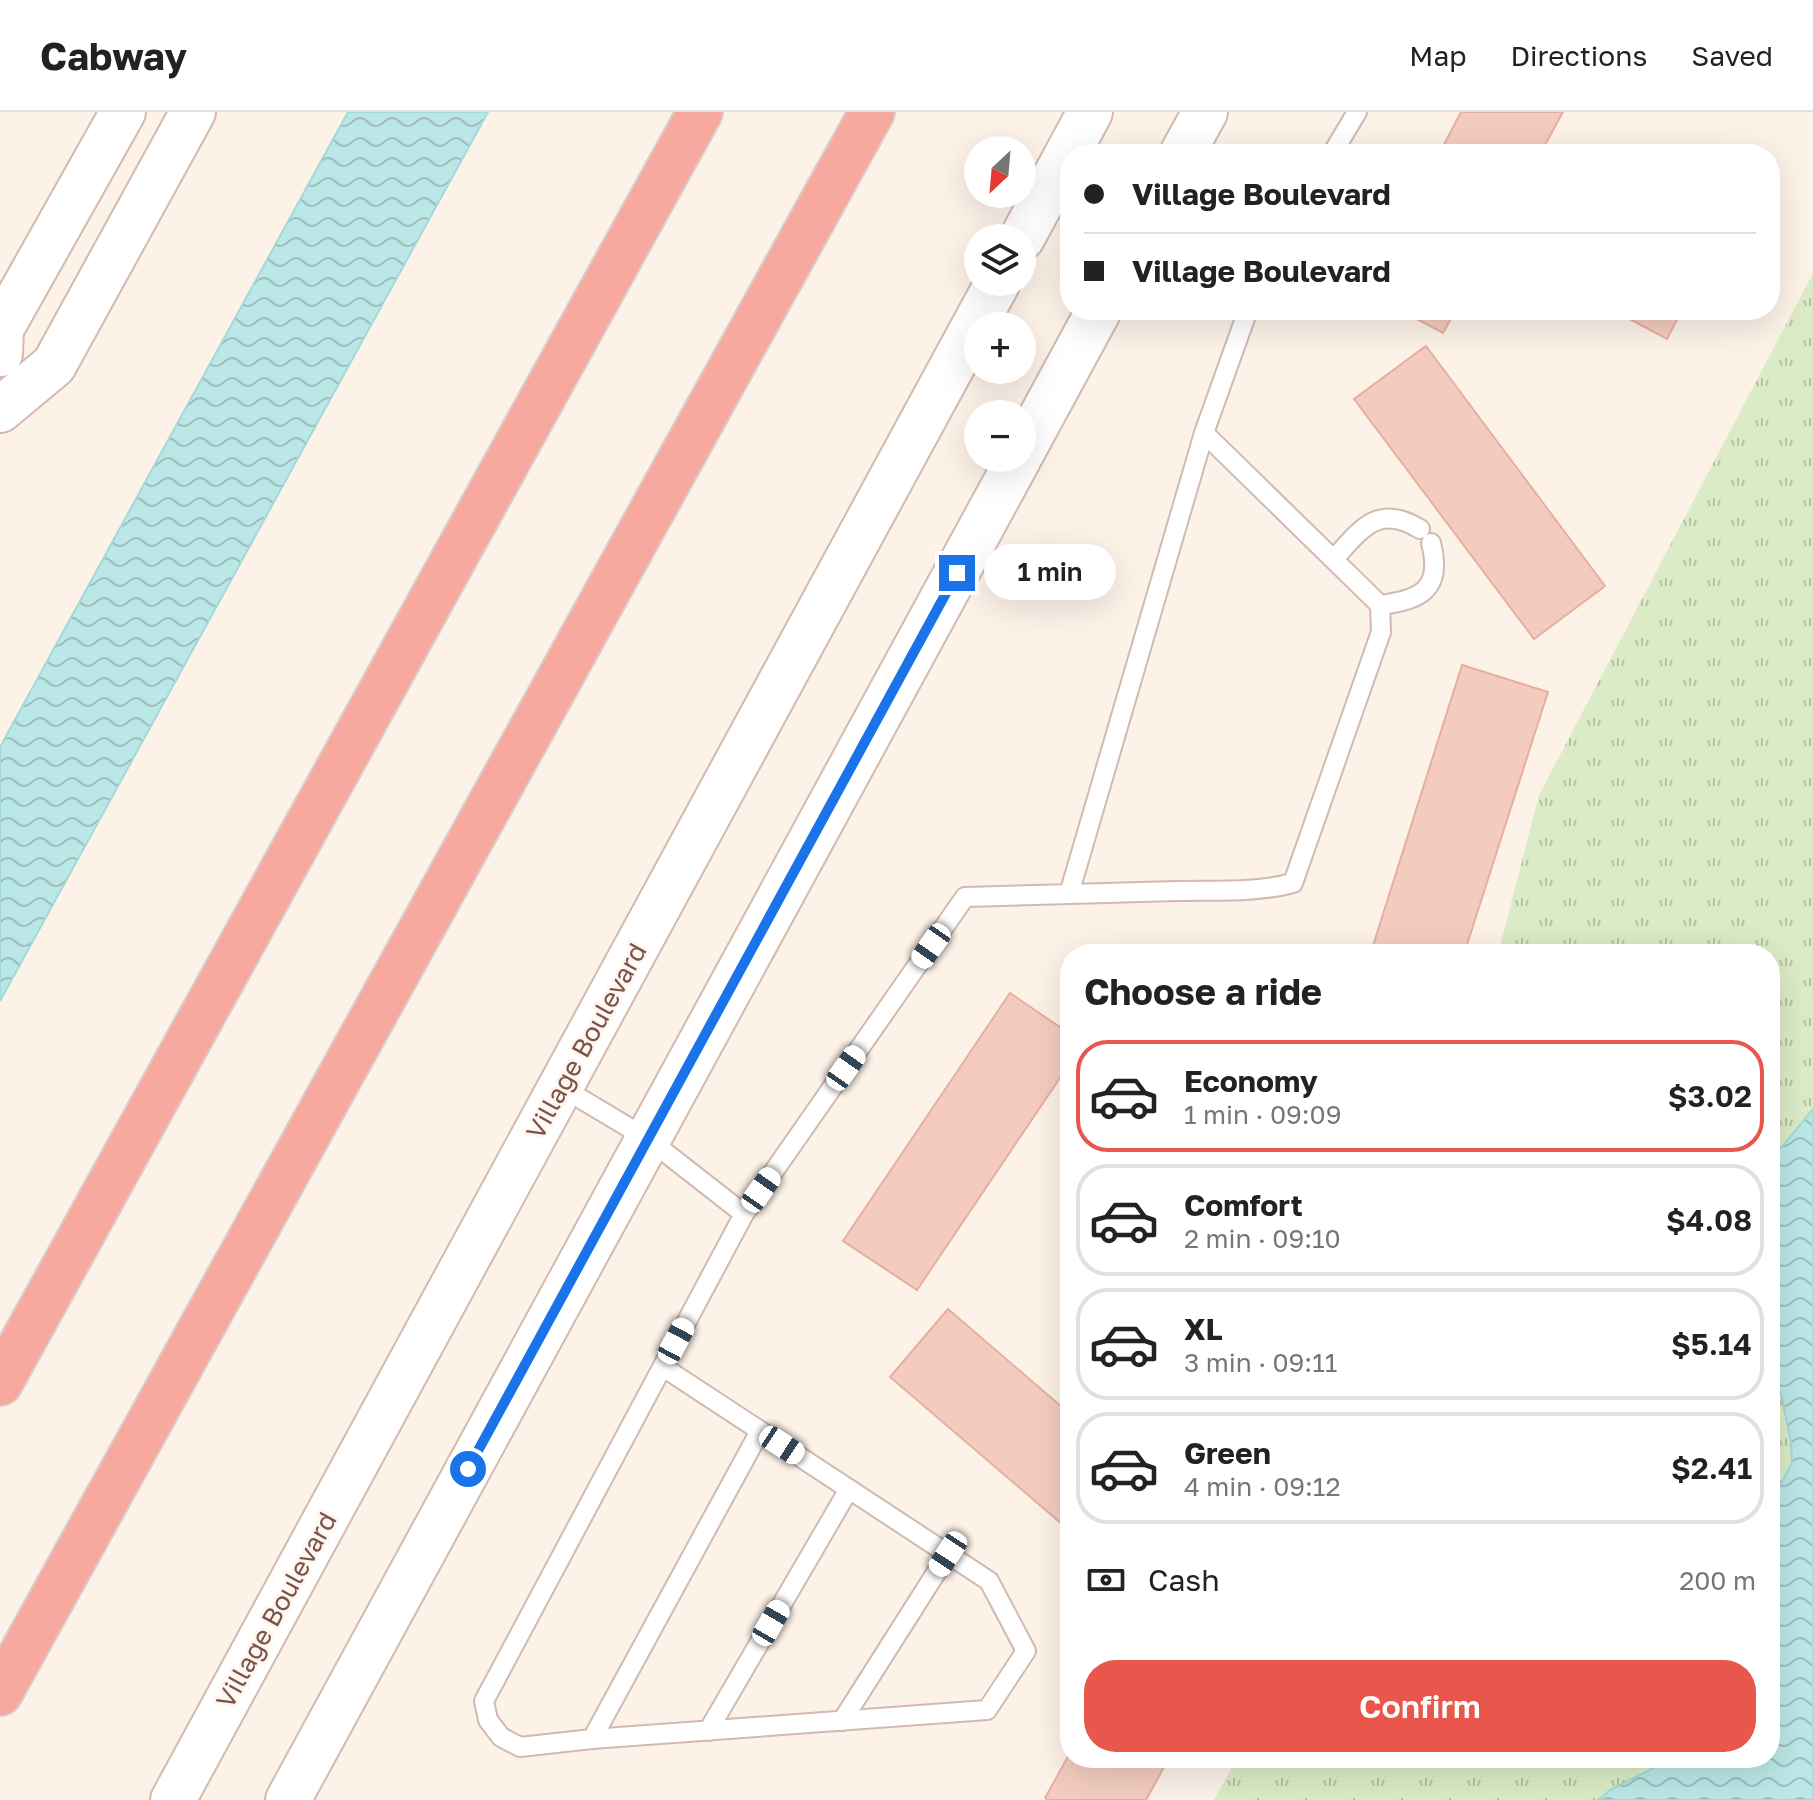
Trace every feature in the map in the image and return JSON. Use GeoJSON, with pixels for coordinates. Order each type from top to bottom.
{"type":"FeatureCollection","features":[{"type":"Feature","properties":{"kind":"highway"},"geometry":{"type":"LineString","coordinates":[[0,1383],[700,112]]}},
{"type":"Feature","properties":{"kind":"highway"},"geometry":{"type":"LineString","coordinates":[[0,1693],[872,112]]}},
{"type":"Feature","properties":{"kind":"street"},"geometry":{"type":"LineString","coordinates":[[0,354],[1,329],[123,112]]}},
{"type":"Feature","properties":{"kind":"street"},"geometry":{"type":"LineString","coordinates":[[0,410],[54,365],[193,112]]}},
{"type":"Feature","properties":{"kind":"street"},"geometry":{"type":"LineString","coordinates":[[1073,144],[1090,112]]}},
{"type":"Feature","properties":{"kind":"street"},"geometry":{"type":"LineString","coordinates":[[1187,144],[1205,112]]}},
{"type":"Feature","properties":{"kind":"street"},"geometry":{"type":"LineString","coordinates":[[1030,224],[1060,168]]}},
{"type":"Feature","properties":{"kind":"street","name":"Village Boulevard"},"geometry":{"type":"LineString","coordinates":[[173,1800],[990,296]]}},
{"type":"Feature","properties":{"kind":"street"},"geometry":{"type":"LineString","coordinates":[[1036,426],[1094,320]]}},
{"type":"Feature","properties":{"kind":"street"},"geometry":{"type":"LineString","coordinates":[[288,1800],[1011,472]]}},
{"type":"Feature","properties":{"kind":"lane"},"geometry":{"type":"LineString","coordinates":[[1338,144],[1357,112]]}},
{"type":"Feature","properties":{"kind":"lane"},"geometry":{"type":"LineString","coordinates":[[1069,894],[1204,433],[1244,320]]}},
{"type":"Feature","properties":{"kind":"lane"},"geometry":{"type":"LineString","coordinates":[[663,1367],[989,1581],[1026,1651],[987,1710],[520,1747],[501,1737],[488,1720],[484,1701],[744,1214],[965,897],[1270,889],[1293,883],[1381,632],[1380,605],[1204,433]]}},
{"type":"Feature","properties":{"kind":"lane"},"geometry":{"type":"LineString","coordinates":[[1334,559],[1366,523],[1387,518],[1408,521],[1426,536],[1436,560],[1425,591],[1410,601],[1380,605]]}},
{"type":"Feature","properties":{"kind":"lane"},"geometry":{"type":"LineString","coordinates":[[561,1087],[648,1139],[744,1214]]}},
{"type":"Feature","properties":{"kind":"lane"},"geometry":{"type":"LineString","coordinates":[[592,1739],[760,1431]]}},
{"type":"Feature","properties":{"kind":"lane"},"geometry":{"type":"LineString","coordinates":[[708,1731],[849,1489]]}},
{"type":"Feature","properties":{"kind":"lane"},"geometry":{"type":"LineString","coordinates":[[842,1721],[948,1554]]}},
{"type":"Feature","properties":{"kind":"green space"},"geometry":{"type":"Polygon","coordinates":[[[1813,273],[1813,1800],[1214,1800],[1232,1768],[1780,1768],[1780,944],[1501,944],[1539,795],[1813,273]]]}},
{"type":"Feature","properties":{"kind":"water"},"geometry":{"type":"Polygon","coordinates":[[[348,112],[488,112],[0,1001],[0,747],[348,112]]]}},
{"type":"Feature","properties":{"kind":"water"},"geometry":{"type":"Polygon","coordinates":[[[1813,1109],[1813,1800],[1598,1800],[1610,1790],[1653,1768],[1780,1768],[1780,1485],[1792,1463],[1791,1442],[1780,1392],[1780,1149],[1813,1109]]]}},
{"type":"Feature","properties":{"kind":"building"},"geometry":{"type":"Polygon","coordinates":[[[1461,112],[1563,112],[1545,144],[1444,144],[1461,112]]]}},
{"type":"Feature","properties":{"kind":"building"},"geometry":{"type":"Polygon","coordinates":[[[1419,320],[1450,320],[1443,333],[1419,320]]]}},
{"type":"Feature","properties":{"kind":"building"},"geometry":{"type":"Polygon","coordinates":[[[1631,320],[1677,320],[1667,339],[1631,320]]]}},
{"type":"Feature","properties":{"kind":"building"},"geometry":{"type":"Polygon","coordinates":[[[1426,346],[1605,586],[1534,639],[1354,399],[1426,346]]]}},
{"type":"Feature","properties":{"kind":"building"},"geometry":{"type":"Polygon","coordinates":[[[1462,665],[1548,692],[1467,944],[1374,944],[1462,665]]]}},
{"type":"Feature","properties":{"kind":"building"},"geometry":{"type":"Polygon","coordinates":[[[1010,993],[1060,1027],[1060,1078],[917,1290],[843,1241],[1010,993]]]}},
{"type":"Feature","properties":{"kind":"building"},"geometry":{"type":"Polygon","coordinates":[[[948,1309],[1060,1405],[1060,1522],[890,1377],[948,1309]]]}},
{"type":"Feature","properties":{"kind":"building"},"geometry":{"type":"Polygon","coordinates":[[[1062,1768],[1164,1768],[1146,1800],[1045,1798],[1062,1768]]]}},
{"type":"Feature","properties":{"kind":"route"},"geometry":{"type":"LineString","coordinates":[[468,1469],[957,573]]}}]}
